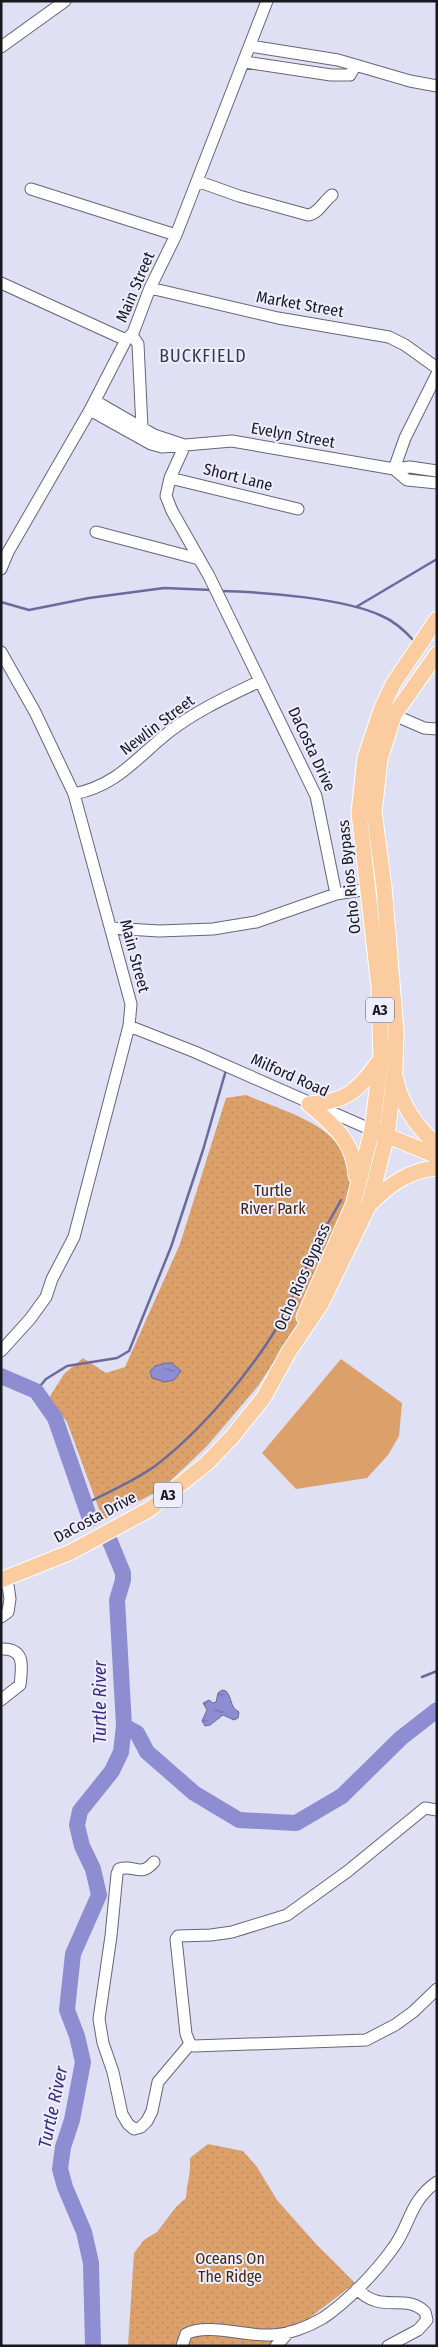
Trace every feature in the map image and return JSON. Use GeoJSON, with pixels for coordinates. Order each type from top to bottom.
{"type":"FeatureCollection","features":[{"type":"Feature","properties":{"kind":"main road","name":"Ocho Rios Bypass"},"geometry":{"type":"LineString","coordinates":[[288,1353],[353,1205],[372,1130],[381,1059],[379,987],[359,813],[365,758],[381,710],[393,684],[437,619]]}},
{"type":"Feature","properties":{"kind":"main road","name":"Ocho Rios Bypass"},"geometry":{"type":"LineString","coordinates":[[288,1353],[321,1304],[369,1205],[388,1135],[395,1070],[394,998],[384,886],[374,812],[380,759],[394,716],[437,654]]}},
{"type":"Feature","properties":{"kind":"main road"},"geometry":{"type":"LineString","coordinates":[[309,1104],[330,1102],[344,1098],[360,1087],[381,1059]]}},
{"type":"Feature","properties":{"kind":"main road"},"geometry":{"type":"LineString","coordinates":[[395,1070],[398,1091],[406,1106],[417,1124],[437,1144]]}},
{"type":"Feature","properties":{"kind":"main road"},"geometry":{"type":"LineString","coordinates":[[309,1104],[337,1129],[348,1144],[355,1168],[356,1183],[353,1205]]}},
{"type":"Feature","properties":{"kind":"main road","name":"Milford Road"},"geometry":{"type":"LineString","coordinates":[[372,1130],[437,1156]]}},
{"type":"Feature","properties":{"kind":"main road"},"geometry":{"type":"LineString","coordinates":[[369,1205],[384,1189],[405,1176],[425,1169],[437,1168]]}},
{"type":"Feature","properties":{"kind":"main road","name":"DaCosta Drive"},"geometry":{"type":"LineString","coordinates":[[4,1579],[71,1552],[150,1509],[180,1485],[232,1437],[264,1396],[288,1353]]}},
{"type":"Feature","properties":{"kind":"street"},"geometry":{"type":"LineString","coordinates":[[1,47],[65,1]]}},
{"type":"Feature","properties":{"kind":"street","name":"Main Street"},"geometry":{"type":"LineString","coordinates":[[1,569],[12,544],[129,338],[150,288],[176,235],[245,62],[267,1]]}},
{"type":"Feature","properties":{"kind":"street"},"geometry":{"type":"LineString","coordinates":[[250,46],[338,60],[437,86]]}},
{"type":"Feature","properties":{"kind":"street"},"geometry":{"type":"LineString","coordinates":[[245,62],[331,75],[350,75],[355,66]]}},
{"type":"Feature","properties":{"kind":"street"},"geometry":{"type":"LineString","coordinates":[[197,181],[239,196],[308,215],[314,214],[325,200],[332,196]]}},
{"type":"Feature","properties":{"kind":"street"},"geometry":{"type":"LineString","coordinates":[[31,189],[176,235]]}},
{"type":"Feature","properties":{"kind":"street"},"geometry":{"type":"LineString","coordinates":[[1,283],[129,338],[138,344],[142,428]]}},
{"type":"Feature","properties":{"kind":"street","name":"Market Street"},"geometry":{"type":"LineString","coordinates":[[150,288],[278,318],[388,337],[405,345],[437,368]]}},
{"type":"Feature","properties":{"kind":"street"},"geometry":{"type":"LineString","coordinates":[[394,470],[405,438],[437,374]]}},
{"type":"Feature","properties":{"kind":"street","name":"Evelyn Street"},"geometry":{"type":"LineString","coordinates":[[92,406],[154,435],[185,445]]}},
{"type":"Feature","properties":{"kind":"street","name":"Evelyn Street"},"geometry":{"type":"LineString","coordinates":[[92,406],[151,444],[162,447],[232,441],[394,470],[410,467],[437,471]]}},
{"type":"Feature","properties":{"kind":"street"},"geometry":{"type":"LineString","coordinates":[[185,445],[170,478],[166,496],[172,511],[209,576],[260,681]]}},
{"type":"Feature","properties":{"kind":"street","name":"Evelyn Street"},"geometry":{"type":"LineString","coordinates":[[394,470],[408,480],[437,482]]}},
{"type":"Feature","properties":{"kind":"street","name":"Short Lane"},"geometry":{"type":"LineString","coordinates":[[170,478],[298,509]]}},
{"type":"Feature","properties":{"kind":"street"},"geometry":{"type":"LineString","coordinates":[[96,532],[199,559]]}},
{"type":"Feature","properties":{"kind":"street","name":"Main Street"},"geometry":{"type":"LineString","coordinates":[[1,1351],[30,1320],[46,1297],[52,1279],[74,1237],[130,1026],[131,1004],[74,794],[35,712],[2,654]]}},
{"type":"Feature","properties":{"kind":"street","name":"Newlin Street"},"geometry":{"type":"LineString","coordinates":[[74,794],[108,783],[170,731],[210,705],[260,681]]}},
{"type":"Feature","properties":{"kind":"street","name":"DaCosta Drive"},"geometry":{"type":"LineString","coordinates":[[260,681],[316,796],[336,894]]}},
{"type":"Feature","properties":{"kind":"street"},"geometry":{"type":"LineString","coordinates":[[394,716],[424,728],[437,729]]}},
{"type":"Feature","properties":{"kind":"street"},"geometry":{"type":"LineString","coordinates":[[111,928],[159,932],[213,929],[256,922],[336,894],[384,886]]}},
{"type":"Feature","properties":{"kind":"street","name":"Milford Road"},"geometry":{"type":"LineString","coordinates":[[130,1026],[195,1052],[309,1104],[372,1130]]}},
{"type":"Feature","properties":{"kind":"street"},"geometry":{"type":"LineString","coordinates":[[1,1617],[8,1612],[9,1605],[4,1579]]}},
{"type":"Feature","properties":{"kind":"street"},"geometry":{"type":"LineString","coordinates":[[1,1649],[9,1649],[22,1660],[20,1684],[1,1700]]}},
{"type":"Feature","properties":{"kind":"street"},"geometry":{"type":"LineString","coordinates":[[437,1810],[425,1808],[348,1871],[287,1915],[232,1932],[178,1936],[176,1944],[186,2034],[190,2044],[194,2046],[366,2040],[395,2025],[413,2012],[437,1989]]}},
{"type":"Feature","properties":{"kind":"street"},"geometry":{"type":"LineString","coordinates":[[154,1862],[146,1870],[140,1871],[124,1868],[116,1874],[112,1926],[100,2005],[99,2019],[103,2043],[113,2072],[122,2114],[128,2124],[134,2129],[141,2127],[152,2111],[158,2082],[190,2044]]}},
{"type":"Feature","properties":{"kind":"street"},"geometry":{"type":"LineString","coordinates":[[260,2346],[321,2319],[339,2306],[394,2247],[410,2213],[420,2198],[437,2182]]}},
{"type":"Feature","properties":{"kind":"street"},"geometry":{"type":"LineString","coordinates":[[356,2289],[370,2300],[410,2303],[425,2312],[427,2320],[423,2326],[388,2346]]}},
{"type":"Feature","properties":{"kind":"street"},"geometry":{"type":"LineString","coordinates":[[182,2346],[186,2334],[200,2330],[273,2341]]}},
{"type":"Feature","properties":{"kind":"green space","name":"Turtle River Park"},"geometry":{"type":"Polygon","coordinates":[[[246,1095],[306,1120],[336,1142],[345,1157],[351,1177],[351,1202],[300,1323],[258,1386],[207,1446],[162,1489],[103,1520],[67,1422],[49,1398],[64,1374],[83,1358],[106,1373],[125,1367],[180,1244],[226,1098],[246,1095]]]}},
{"type":"Feature","properties":{"kind":"green space"},"geometry":{"type":"Polygon","coordinates":[[[341,1359],[402,1403],[399,1436],[388,1455],[367,1478],[296,1489],[262,1453],[341,1359]]]}},
{"type":"Feature","properties":{"kind":"green space","name":"Oceans On The Ridge"},"geometry":{"type":"Polygon","coordinates":[[[208,2144],[243,2151],[257,2167],[277,2200],[316,2244],[355,2283],[273,2346],[128,2346],[134,2253],[144,2240],[157,2232],[176,2207],[186,2198],[190,2158],[208,2144]]]}},
{"type":"Feature","properties":{"kind":"water"},"geometry":{"type":"Polygon","coordinates":[[[172,1363],[181,1371],[174,1380],[165,1382],[152,1378],[150,1371],[155,1366],[172,1363]]]}},
{"type":"Feature","properties":{"kind":"water"},"geometry":{"type":"Polygon","coordinates":[[[222,1690],[226,1691],[232,1705],[239,1712],[238,1718],[234,1720],[223,1715],[210,1725],[205,1726],[202,1721],[207,1710],[203,1703],[209,1700],[213,1703],[216,1702],[218,1693],[222,1690]]]}},
{"type":"Feature","properties":{"kind":"waterway"},"geometry":{"type":"LineString","coordinates":[[356,607],[437,559]]}},
{"type":"Feature","properties":{"kind":"waterway"},"geometry":{"type":"LineString","coordinates":[[1,602],[29,610],[89,598],[164,588],[212,590]]}},
{"type":"Feature","properties":{"kind":"waterway"},"geometry":{"type":"LineString","coordinates":[[220,591],[303,597],[347,605],[386,618],[400,627],[415,642]]}},
{"type":"Feature","properties":{"kind":"waterway"},"geometry":{"type":"LineString","coordinates":[[36,1391],[46,1379],[67,1366],[117,1358],[129,1351],[171,1247],[203,1150],[226,1070]]}},
{"type":"Feature","properties":{"kind":"waterway"},"geometry":{"type":"LineString","coordinates":[[85,1504],[129,1482],[155,1466],[189,1437],[222,1401],[253,1363],[278,1326],[324,1230],[341,1200]]}},
{"type":"Feature","properties":{"kind":"waterway","name":"Turtle River"},"geometry":{"type":"LineString","coordinates":[[1,1376],[36,1391],[55,1418],[90,1519]]}},
{"type":"Feature","properties":{"kind":"waterway","name":"Turtle River"},"geometry":{"type":"LineString","coordinates":[[93,2346],[91,2263],[84,2232],[65,2187],[60,2169],[63,2147],[72,2120],[83,2062],[77,2036],[67,2010],[73,1954],[99,1895],[93,1869],[82,1846],[77,1825],[80,1811],[112,1771],[121,1752],[124,1726],[117,1600],[123,1580],[123,1573],[109,1539]]}},
{"type":"Feature","properties":{"kind":"waterway"},"geometry":{"type":"LineString","coordinates":[[422,1677],[437,1671]]}},
{"type":"Feature","properties":{"kind":"waterway"},"geometry":{"type":"LineString","coordinates":[[124,1726],[137,1733],[147,1752],[194,1793],[239,1820],[296,1823],[342,1796],[401,1738],[437,1710]]}},
{"type":"Feature","properties":{"kind":"district","name":"BUCKFIELD"},"geometry":{"type":"Point","coordinates":[203,356]}}]}
